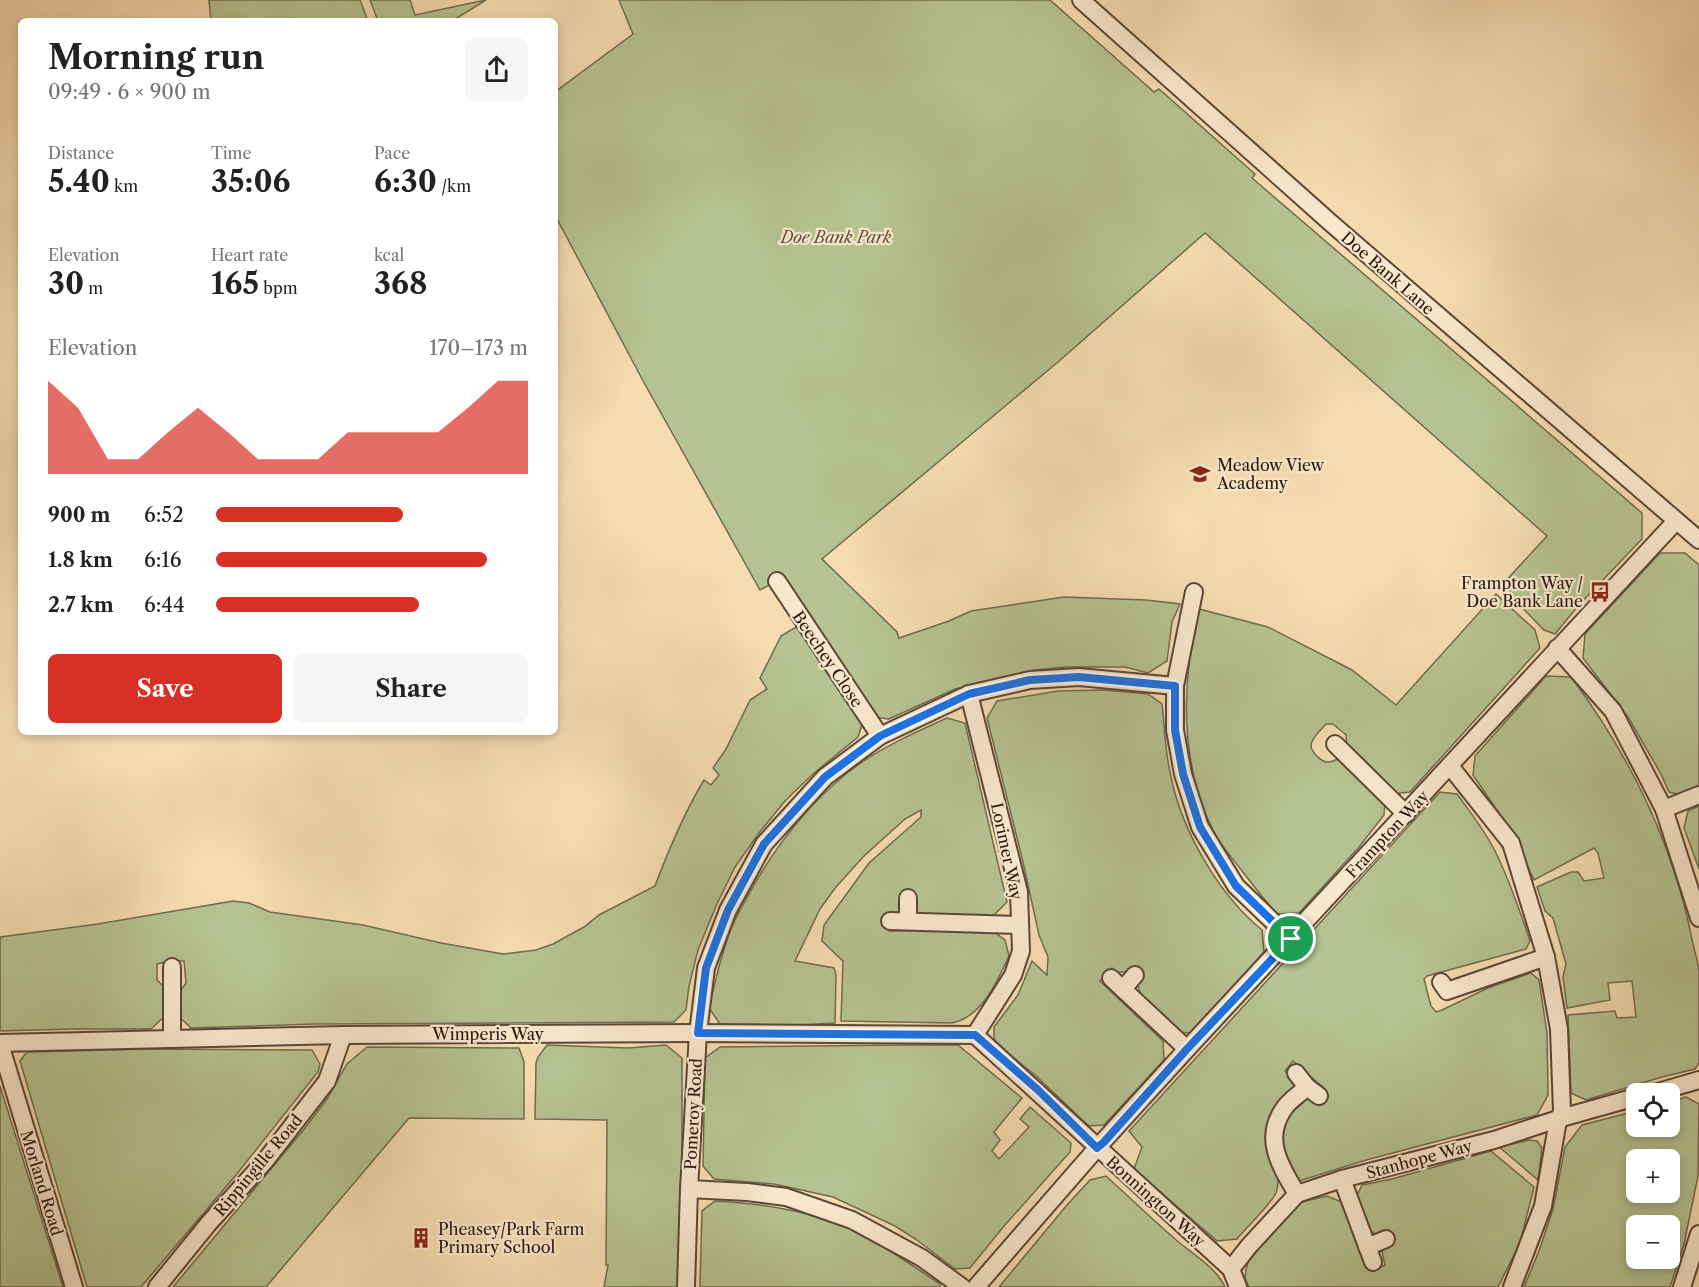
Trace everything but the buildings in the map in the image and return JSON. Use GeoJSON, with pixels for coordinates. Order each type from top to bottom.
{"type":"FeatureCollection","features":[{"type":"Feature","properties":{"kind":"street","name":"Doe Bank Lane"},"geometry":{"type":"LineString","coordinates":[[1081,0],[1332,224],[1699,540]]}},
{"type":"Feature","properties":{"kind":"street","name":"Frampton Way"},"geometry":{"type":"LineString","coordinates":[[976,1287],[1187,1049],[1676,520]]}},
{"type":"Feature","properties":{"kind":"street","name":"Beechey Close"},"geometry":{"type":"LineString","coordinates":[[777,581],[880,736]]}},
{"type":"Feature","properties":{"kind":"street"},"geometry":{"type":"LineString","coordinates":[[1192,597],[1175,686],[1175,730],[1183,774],[1200,827],[1236,886],[1291,939]]}},
{"type":"Feature","properties":{"kind":"street"},"geometry":{"type":"LineString","coordinates":[[1557,648],[1612,711],[1664,809],[1699,918]]}},
{"type":"Feature","properties":{"kind":"street","name":"Pomeroy Road"},"geometry":{"type":"LineString","coordinates":[[686,1287],[698,1033],[706,968],[728,910],[764,844],[825,777],[880,736],[969,694],[1030,680],[1079,677],[1175,686]]}},
{"type":"Feature","properties":{"kind":"street","name":"Lorimer Way"},"geometry":{"type":"LineString","coordinates":[[969,694],[1019,892],[1021,951],[1013,975],[975,1035]]}},
{"type":"Feature","properties":{"kind":"street"},"geometry":{"type":"LineString","coordinates":[[1335,744],[1406,814]]}},
{"type":"Feature","properties":{"kind":"street"},"geometry":{"type":"LineString","coordinates":[[1449,766],[1511,843],[1546,957],[1559,1029],[1561,1118],[1557,1126],[1543,1206],[1512,1287]]}},
{"type":"Feature","properties":{"kind":"street"},"geometry":{"type":"LineString","coordinates":[[1664,809],[1699,795]]}},
{"type":"Feature","properties":{"kind":"street"},"geometry":{"type":"LineString","coordinates":[[908,898],[908,920]]}},
{"type":"Feature","properties":{"kind":"street"},"geometry":{"type":"LineString","coordinates":[[890,921],[1019,925]]}},
{"type":"Feature","properties":{"kind":"street"},"geometry":{"type":"LineString","coordinates":[[1445,990],[1546,957]]}},
{"type":"Feature","properties":{"kind":"street"},"geometry":{"type":"LineString","coordinates":[[172,967],[172,1039]]}},
{"type":"Feature","properties":{"kind":"street"},"geometry":{"type":"LineString","coordinates":[[1135,975],[1117,984],[1187,1049]]}},
{"type":"Feature","properties":{"kind":"street","name":"Wimperis Way"},"geometry":{"type":"LineString","coordinates":[[0,1043],[343,1035],[698,1033],[975,1035]]}},
{"type":"Feature","properties":{"kind":"street","name":"Rippingille Road"},"geometry":{"type":"LineString","coordinates":[[157,1287],[209,1223],[265,1161],[327,1081],[343,1035]]}},
{"type":"Feature","properties":{"kind":"street","name":"Bonnington Way"},"geometry":{"type":"LineString","coordinates":[[975,1035],[1038,1090],[1097,1148],[1231,1269]]}},
{"type":"Feature","properties":{"kind":"street","name":"Morland Road"},"geometry":{"type":"LineString","coordinates":[[0,1043],[74,1287]]}},
{"type":"Feature","properties":{"kind":"street"},"geometry":{"type":"LineString","coordinates":[[1296,1073],[1313,1091],[1283,1109],[1272,1135],[1280,1167],[1297,1194]]}},
{"type":"Feature","properties":{"kind":"street"},"geometry":{"type":"LineString","coordinates":[[1680,1086],[1699,1080]]}},
{"type":"Feature","properties":{"kind":"street","name":"Stanhope Way"},"geometry":{"type":"LineString","coordinates":[[1231,1269],[1297,1194],[1342,1179],[1494,1140],[1626,1100]]}},
{"type":"Feature","properties":{"kind":"street"},"geometry":{"type":"LineString","coordinates":[[1342,1179],[1370,1254],[1386,1239]]}},
{"type":"Feature","properties":{"kind":"street"},"geometry":{"type":"LineString","coordinates":[[689,1189],[786,1197],[852,1220],[922,1258],[962,1287]]}},
{"type":"Feature","properties":{"kind":"street"},"geometry":{"type":"LineString","coordinates":[[1682,1287],[1699,1234]]}},
{"type":"Feature","properties":{"kind":"street"},"geometry":{"type":"LineString","coordinates":[[1231,1269],[1238,1287]]}},
{"type":"Feature","properties":{"kind":"green space"},"geometry":{"type":"Polygon","coordinates":[[[209,0],[360,0],[367,18],[211,18],[209,0]]]}},
{"type":"Feature","properties":{"kind":"green space"},"geometry":{"type":"Polygon","coordinates":[[[370,0],[410,0],[415,15],[486,0],[457,18],[377,18],[370,0]]]}},
{"type":"Feature","properties":{"kind":"green space","name":"Doe Bank Park"},"geometry":{"type":"Polygon","coordinates":[[[619,0],[1050,0],[1154,92],[1159,89],[1255,174],[1252,178],[1642,513],[1642,539],[1578,606],[1555,634],[1544,630],[1501,586],[1547,536],[1205,233],[1058,362],[822,559],[897,632],[899,638],[971,611],[1064,597],[1146,600],[1180,604],[1172,622],[1167,661],[1148,673],[1125,667],[1066,667],[1035,670],[955,689],[889,719],[873,717],[781,579],[760,590],[642,379],[558,221],[558,90],[633,34],[619,0]]]}},
{"type":"Feature","properties":{"kind":"green space"},"geometry":{"type":"Polygon","coordinates":[[[1660,553],[1685,553],[1699,565],[1699,786],[1681,795],[1669,792],[1628,717],[1583,658],[1585,634],[1660,553]]]}},
{"type":"Feature","properties":{"kind":"green space"},"geometry":{"type":"Polygon","coordinates":[[[1496,594],[1535,630],[1540,648],[1410,792],[1393,794],[1347,750],[1346,735],[1333,724],[1326,724],[1315,736],[1311,745],[1317,756],[1328,762],[1338,759],[1385,802],[1384,815],[1359,847],[1299,913],[1277,914],[1218,839],[1203,808],[1195,780],[1189,752],[1187,694],[1189,665],[1199,609],[1268,627],[1352,670],[1396,705],[1496,594]]]}},
{"type":"Feature","properties":{"kind":"green space"},"geometry":{"type":"Polygon","coordinates":[[[796,627],[804,631],[863,722],[858,737],[814,773],[785,801],[735,867],[698,950],[686,1010],[674,1022],[314,1024],[191,1028],[177,1015],[179,993],[186,983],[184,961],[170,961],[157,964],[157,980],[166,989],[166,1015],[151,1029],[0,1031],[0,937],[98,924],[233,901],[249,903],[270,912],[363,925],[441,943],[503,954],[536,950],[553,944],[584,927],[599,915],[655,886],[677,831],[704,780],[711,785],[719,775],[713,768],[726,749],[750,700],[767,689],[760,678],[781,636],[796,627]]]}},
{"type":"Feature","properties":{"kind":"green space"},"geometry":{"type":"Polygon","coordinates":[[[1546,676],[1571,677],[1593,707],[1631,771],[1647,804],[1662,838],[1685,908],[1699,971],[1699,1063],[1695,1069],[1642,1083],[1626,1083],[1626,1088],[1586,1100],[1571,1093],[1568,1015],[1615,1011],[1617,1018],[1636,1017],[1632,981],[1608,983],[1610,1000],[1567,1008],[1563,977],[1566,964],[1553,918],[1545,911],[1537,887],[1571,872],[1578,872],[1584,881],[1604,878],[1598,853],[1594,848],[1534,880],[1512,832],[1473,775],[1475,756],[1546,676]]]}},
{"type":"Feature","properties":{"kind":"green space"},"geometry":{"type":"Polygon","coordinates":[[[1105,690],[1148,694],[1162,704],[1169,768],[1184,819],[1204,861],[1217,880],[1246,916],[1262,930],[1264,952],[1191,1033],[1175,1032],[1166,1027],[1145,1002],[1138,983],[1127,972],[1118,972],[1112,968],[1100,981],[1163,1041],[1164,1060],[1104,1125],[1089,1126],[1035,1075],[998,1045],[994,1038],[994,1027],[1018,995],[1032,961],[1047,975],[1048,957],[1039,935],[987,718],[997,701],[1058,691],[1105,690]]]}},
{"type":"Feature","properties":{"kind":"green space"},"geometry":{"type":"Polygon","coordinates":[[[947,718],[965,723],[1007,902],[992,917],[922,917],[915,911],[901,913],[886,926],[889,931],[990,929],[1005,940],[1009,956],[987,997],[972,1014],[952,1023],[841,1021],[843,961],[822,941],[824,925],[869,863],[921,817],[921,810],[905,819],[864,856],[836,887],[820,909],[795,961],[834,968],[836,975],[835,1023],[720,1024],[709,1008],[727,939],[756,881],[781,843],[826,791],[862,762],[914,733],[947,718]]]}},
{"type":"Feature","properties":{"kind":"green space"},"geometry":{"type":"Polygon","coordinates":[[[1440,792],[1457,794],[1488,838],[1506,874],[1530,941],[1526,949],[1427,976],[1424,979],[1431,1006],[1436,1012],[1488,988],[1531,973],[1539,980],[1547,1033],[1548,1095],[1537,1115],[1366,1160],[1299,1181],[1293,1176],[1285,1160],[1282,1141],[1283,1123],[1288,1113],[1306,1096],[1317,1101],[1328,1098],[1326,1090],[1293,1061],[1285,1071],[1293,1083],[1293,1091],[1269,1125],[1265,1138],[1277,1177],[1276,1193],[1237,1239],[1217,1241],[1134,1169],[1142,1147],[1129,1131],[1440,792]]]}},
{"type":"Feature","properties":{"kind":"green space"},"geometry":{"type":"Polygon","coordinates":[[[1699,806],[1699,869],[1684,828],[1688,811],[1699,806]]]}},
{"type":"Feature","properties":{"kind":"green space"},"geometry":{"type":"Polygon","coordinates":[[[547,1045],[628,1048],[666,1045],[682,1058],[682,1168],[677,1287],[604,1287],[608,1265],[606,1265],[607,1120],[535,1119],[536,1063],[547,1045]]]}},
{"type":"Feature","properties":{"kind":"green space"},"geometry":{"type":"Polygon","coordinates":[[[958,1045],[1022,1098],[994,1132],[1000,1140],[992,1151],[999,1159],[1029,1127],[1020,1119],[1030,1107],[1071,1143],[1070,1152],[970,1268],[955,1269],[895,1226],[833,1197],[774,1184],[714,1179],[703,1166],[705,1058],[720,1047],[958,1045]]]}},
{"type":"Feature","properties":{"kind":"green space"},"geometry":{"type":"Polygon","coordinates":[[[367,1047],[519,1048],[524,1062],[524,1119],[409,1118],[266,1287],[173,1287],[305,1128],[327,1099],[347,1064],[367,1047]]]}},
{"type":"Feature","properties":{"kind":"green space"},"geometry":{"type":"Polygon","coordinates":[[[146,1049],[312,1050],[320,1064],[318,1072],[236,1175],[141,1287],[87,1287],[20,1061],[27,1052],[146,1049]]]}},
{"type":"Feature","properties":{"kind":"green space"},"geometry":{"type":"Polygon","coordinates":[[[0,1086],[63,1287],[0,1287],[0,1086]]]}},
{"type":"Feature","properties":{"kind":"green space"},"geometry":{"type":"Polygon","coordinates":[[[1686,1097],[1699,1104],[1698,1176],[1680,1256],[1680,1215],[1626,1215],[1626,1269],[1676,1269],[1670,1287],[1524,1287],[1553,1209],[1565,1147],[1582,1125],[1626,1114],[1626,1137],[1680,1137],[1680,1099],[1686,1097]]]}},
{"type":"Feature","properties":{"kind":"green space"},"geometry":{"type":"Polygon","coordinates":[[[1529,1140],[1537,1141],[1542,1148],[1538,1180],[1499,1147],[1529,1140]]]}},
{"type":"Feature","properties":{"kind":"green space"},"geometry":{"type":"Polygon","coordinates":[[[1491,1151],[1534,1187],[1520,1243],[1498,1287],[1249,1287],[1245,1278],[1249,1260],[1301,1202],[1327,1196],[1342,1202],[1372,1271],[1385,1265],[1382,1251],[1390,1244],[1367,1228],[1355,1199],[1362,1185],[1392,1179],[1491,1151]]]}},
{"type":"Feature","properties":{"kind":"green space"},"geometry":{"type":"Polygon","coordinates":[[[1106,1176],[1216,1273],[1225,1287],[999,1287],[1090,1180],[1106,1176]]]}},
{"type":"Feature","properties":{"kind":"green space"},"geometry":{"type":"Polygon","coordinates":[[[715,1201],[773,1207],[832,1222],[876,1242],[940,1284],[940,1287],[700,1287],[702,1211],[715,1201]]]}},
{"type":"Feature","properties":{"kind":"place","name":"Meadow View Academy"},"geometry":{"type":"Point","coordinates":[1200,474]}},
{"type":"Feature","properties":{"kind":"place","name":"Frampton Way / Doe Bank Lane"},"geometry":{"type":"Point","coordinates":[1600,592]}},
{"type":"Feature","properties":{"kind":"place","name":"Pheasey/Park Farm Primary School"},"geometry":{"type":"Point","coordinates":[421,1238]}},
{"type":"Feature","properties":{"kind":"route"},"geometry":{"type":"LineString","coordinates":[[1079,677],[1175,686],[1175,730],[1183,774],[1200,827],[1236,886],[1291,939],[1097,1148],[1038,1090],[975,1035],[698,1033],[706,968],[728,910],[764,844],[825,777],[880,736],[969,694],[1030,680],[1079,677]]}}]}
